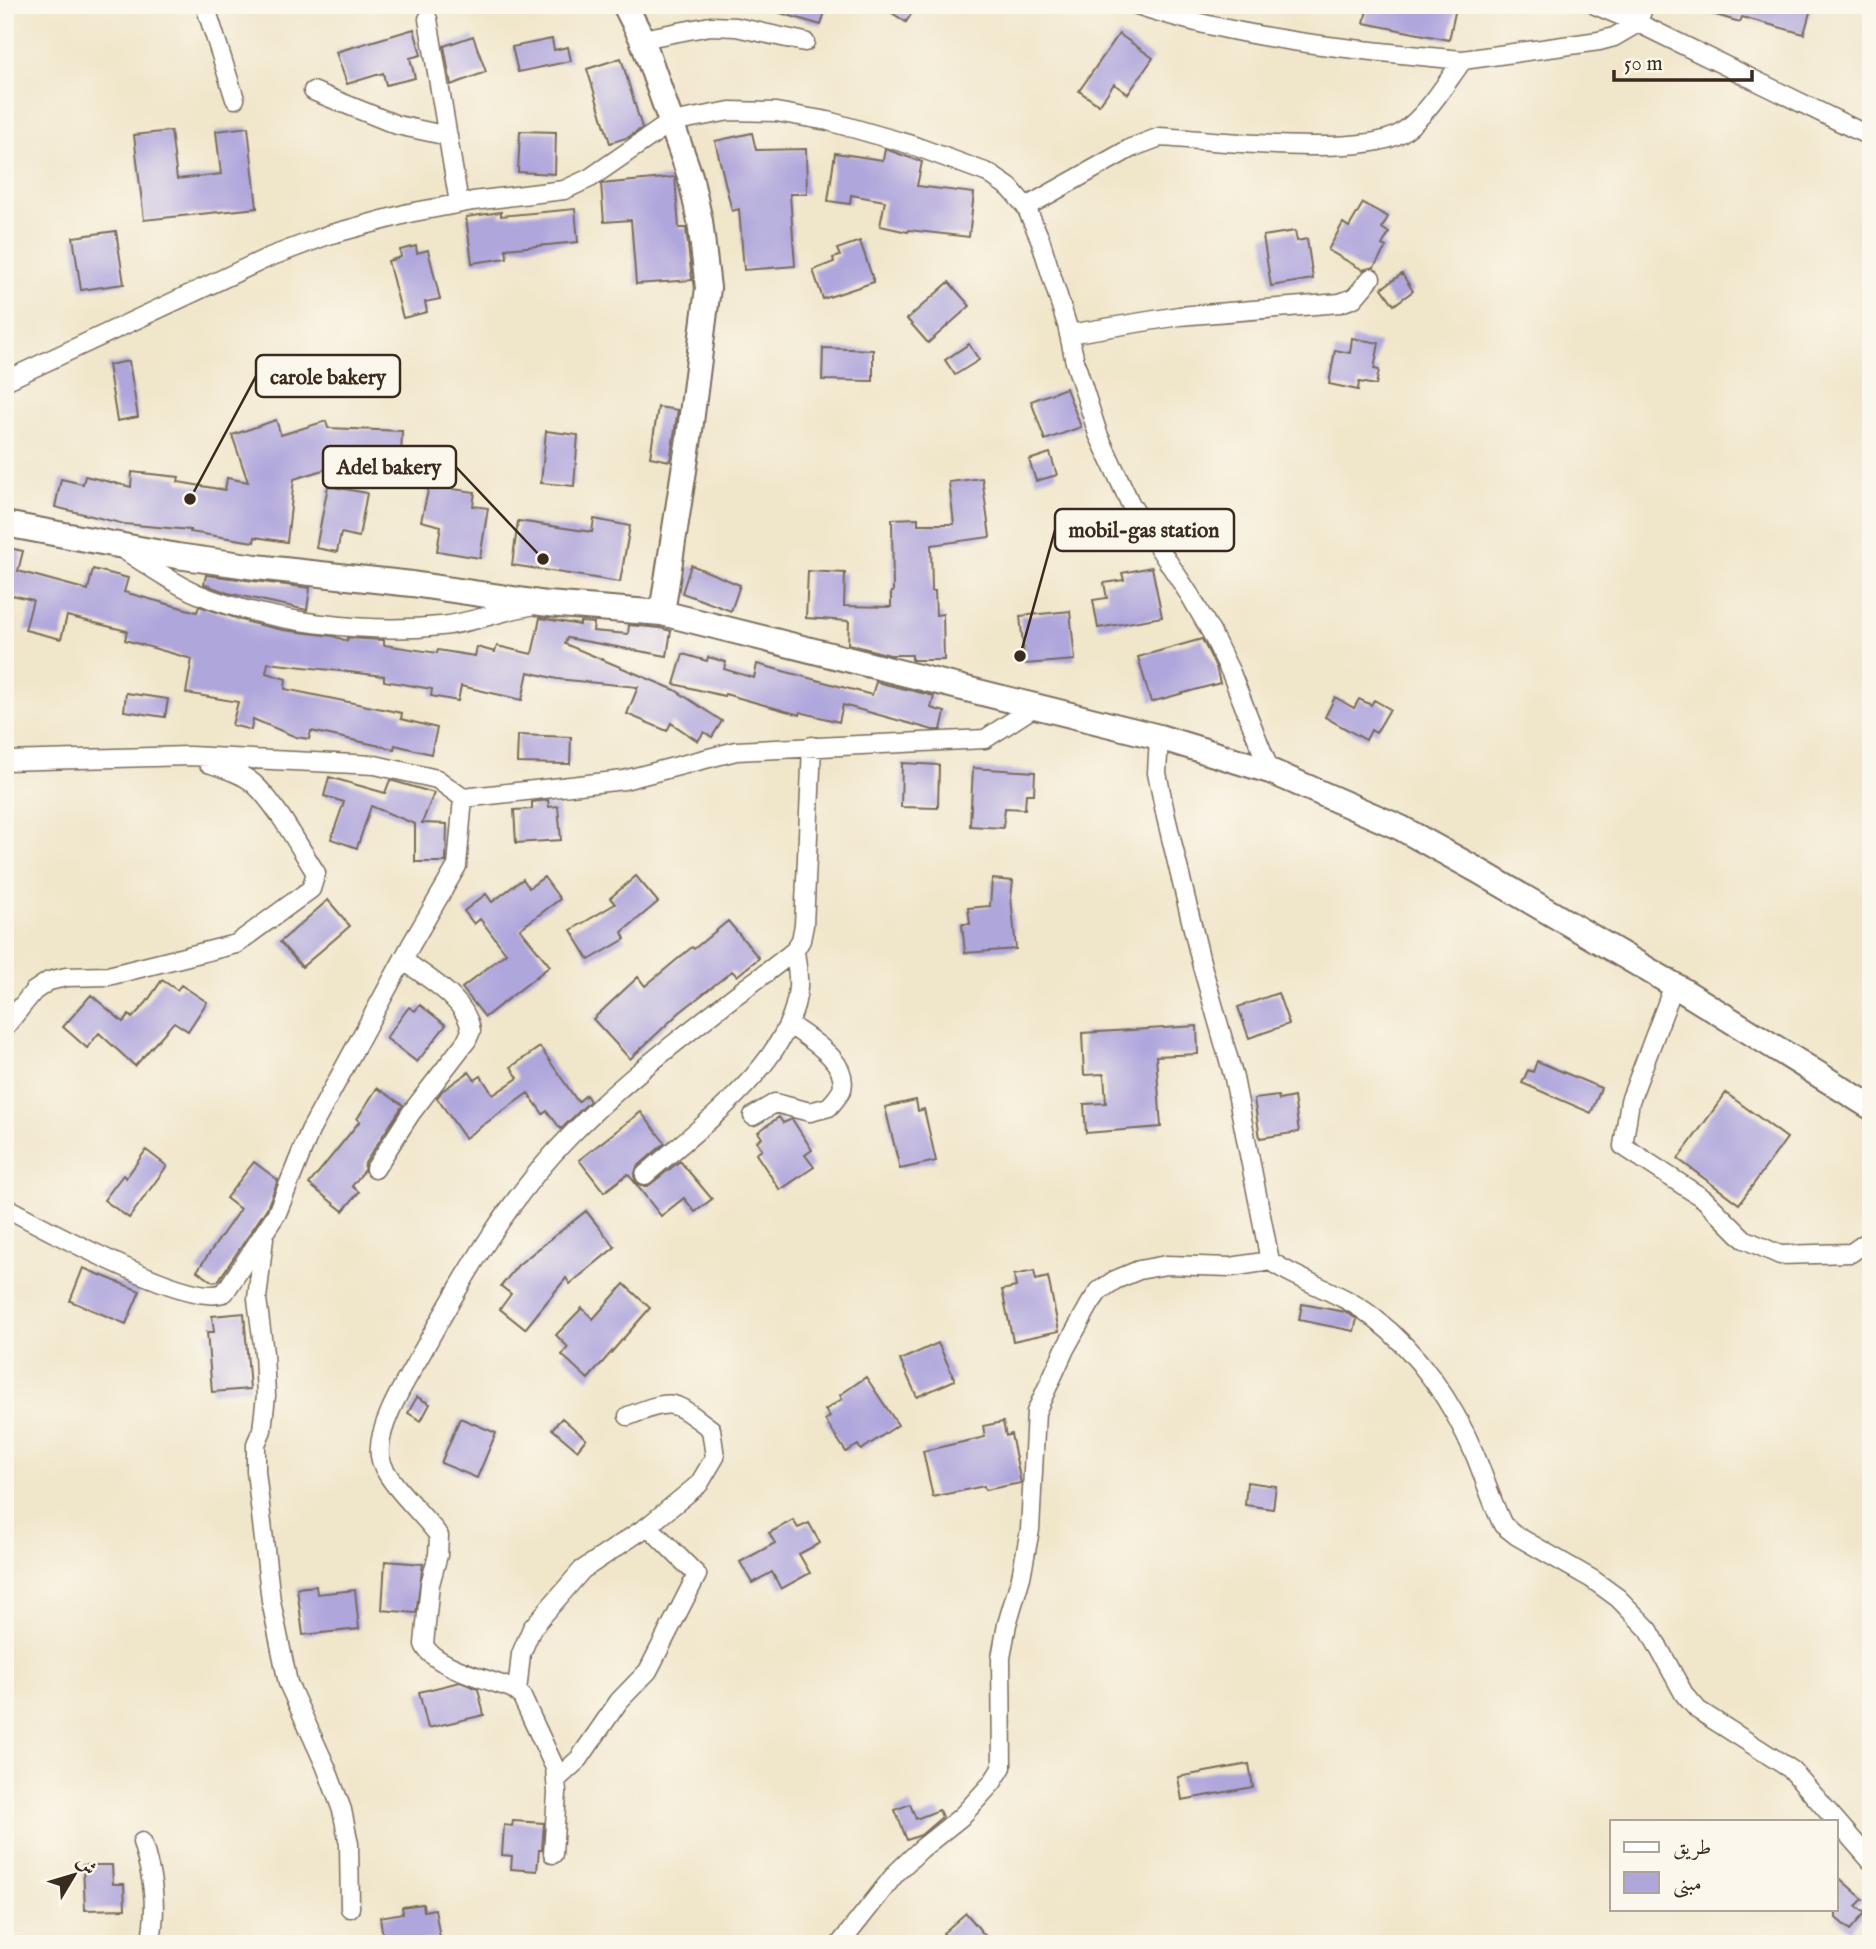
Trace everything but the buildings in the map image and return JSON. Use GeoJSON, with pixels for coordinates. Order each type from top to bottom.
{"type":"FeatureCollection","features":[{"type":"Feature","properties":{"kind":"main road"},"geometry":{"type":"LineString","coordinates":[[625,5],[642,39],[690,176],[704,247],[708,288],[689,438],[662,613]]}},
{"type":"Feature","properties":{"kind":"main road"},"geometry":{"type":"LineString","coordinates":[[5,524],[257,567],[412,584],[547,604],[662,613],[1159,737],[1270,771],[1401,828],[1674,985],[1871,1107]]}},
{"type":"Feature","properties":{"kind":"street"},"geometry":{"type":"LineString","coordinates":[[205,5],[235,99]]}},
{"type":"Feature","properties":{"kind":"street"},"geometry":{"type":"LineString","coordinates":[[1137,5],[1186,21],[1323,46],[1464,60],[1599,41],[1614,37],[1641,14]]}},
{"type":"Feature","properties":{"kind":"street"},"geometry":{"type":"LineString","coordinates":[[1595,5],[1641,14],[1871,137]]}},
{"type":"Feature","properties":{"kind":"street"},"geometry":{"type":"LineString","coordinates":[[428,19],[459,203]]}},
{"type":"Feature","properties":{"kind":"street"},"geometry":{"type":"LineString","coordinates":[[642,39],[710,26],[736,27],[805,42]]}},
{"type":"Feature","properties":{"kind":"street"},"geometry":{"type":"LineString","coordinates":[[1026,207],[1131,148],[1160,137],[1349,146],[1383,141],[1414,123],[1464,60]]}},
{"type":"Feature","properties":{"kind":"street"},"geometry":{"type":"LineString","coordinates":[[313,91],[397,125],[448,136]]}},
{"type":"Feature","properties":{"kind":"street"},"geometry":{"type":"LineString","coordinates":[[5,382],[267,258],[328,235],[409,213],[459,203],[564,190],[590,178],[671,122],[730,111],[776,112],[828,121],[912,145],[988,173],[1010,188],[1026,207],[1040,239],[1087,403],[1104,446],[1131,505],[1211,632],[1231,673],[1270,771]]}},
{"type":"Feature","properties":{"kind":"street"},"geometry":{"type":"LineString","coordinates":[[1069,334],[1179,316],[1340,303],[1354,298],[1371,278]]}},
{"type":"Feature","properties":{"kind":"street"},"geometry":{"type":"LineString","coordinates":[[116,544],[197,593],[289,619],[319,624],[414,628],[443,626],[547,604]]}},
{"type":"Feature","properties":{"kind":"street"},"geometry":{"type":"LineString","coordinates":[[5,761],[189,756],[375,765],[437,779],[463,798],[624,780],[736,751],[985,738],[1036,706]]}},
{"type":"Feature","properties":{"kind":"street"},"geometry":{"type":"LineString","coordinates":[[1159,737],[1157,773],[1166,817],[1205,977],[1234,1078],[1270,1261]]}},
{"type":"Feature","properties":{"kind":"street"},"geometry":{"type":"LineString","coordinates":[[553,1854],[556,1780],[551,1756],[529,1709],[513,1689],[441,1662],[426,1652],[424,1644],[430,1584],[438,1555],[439,1536],[383,1468],[379,1454],[383,1432],[470,1266],[506,1212],[533,1179],[570,1136],[632,1079],[794,950],[801,940],[804,925],[812,746]]}},
{"type":"Feature","properties":{"kind":"street"},"geometry":{"type":"LineString","coordinates":[[5,1027],[34,991],[49,981],[66,977],[108,976],[236,944],[311,890],[316,873],[270,803],[253,783],[241,775],[189,756]]}},
{"type":"Feature","properties":{"kind":"street"},"geometry":{"type":"LineString","coordinates":[[5,1207],[171,1287],[215,1296],[225,1292],[277,1213],[310,1131],[457,866],[463,798]]}},
{"type":"Feature","properties":{"kind":"street"},"geometry":{"type":"LineString","coordinates":[[645,1175],[746,1085],[771,1056],[789,1024],[798,986],[794,950]]}},
{"type":"Feature","properties":{"kind":"street"},"geometry":{"type":"LineString","coordinates":[[375,1169],[411,1112],[467,1040],[471,1031],[466,1013],[457,1002],[403,960]]}},
{"type":"Feature","properties":{"kind":"street"},"geometry":{"type":"LineString","coordinates":[[1674,985],[1630,1101],[1623,1146],[1704,1199],[1744,1239],[1780,1255],[1851,1253],[1871,1239]]}},
{"type":"Feature","properties":{"kind":"street"},"geometry":{"type":"LineString","coordinates":[[753,1116],[775,1103],[810,1112],[829,1107],[842,1090],[841,1070],[827,1053],[789,1024]]}},
{"type":"Feature","properties":{"kind":"street"},"geometry":{"type":"LineString","coordinates":[[264,1234],[257,1299],[267,1396],[262,1430],[256,1444],[256,1471],[271,1601],[288,1683],[326,1767],[342,1811],[349,1844],[350,1908]]}},
{"type":"Feature","properties":{"kind":"street"},"geometry":{"type":"LineString","coordinates":[[840,1944],[896,1873],[920,1849],[961,1817],[992,1783],[1002,1767],[1001,1658],[1030,1530],[1036,1412],[1065,1349],[1090,1304],[1115,1280],[1139,1270],[1184,1264],[1231,1267],[1270,1261],[1285,1271],[1346,1298],[1391,1332],[1427,1371],[1463,1429],[1503,1525],[1517,1536],[1592,1579],[1618,1598],[1649,1630],[1684,1694],[1698,1710],[1792,1770],[1835,1820]]}},
{"type":"Feature","properties":{"kind":"street"},"geometry":{"type":"LineString","coordinates":[[517,1692],[521,1654],[532,1628],[582,1570],[648,1526],[699,1484],[715,1457],[711,1429],[677,1405],[662,1404],[628,1416]]}},
{"type":"Feature","properties":{"kind":"street"},"geometry":{"type":"LineString","coordinates":[[556,1780],[579,1759],[619,1701],[648,1671],[697,1575],[648,1526]]}},
{"type":"Feature","properties":{"kind":"street"},"geometry":{"type":"LineString","coordinates":[[1838,1823],[1871,1861]]}},
{"type":"Feature","properties":{"kind":"street"},"geometry":{"type":"LineString","coordinates":[[142,1842],[155,1888],[155,1924],[150,1944]]}},
{"type":"Feature","properties":{"kind":"place","name":"carole bakery"},"geometry":{"type":"Point","coordinates":[190,499]}},
{"type":"Feature","properties":{"kind":"place","name":"Adel bakery"},"geometry":{"type":"Point","coordinates":[543,559]}},
{"type":"Feature","properties":{"kind":"place","name":"mobil-gas station"},"geometry":{"type":"Point","coordinates":[1020,656]}}]}
